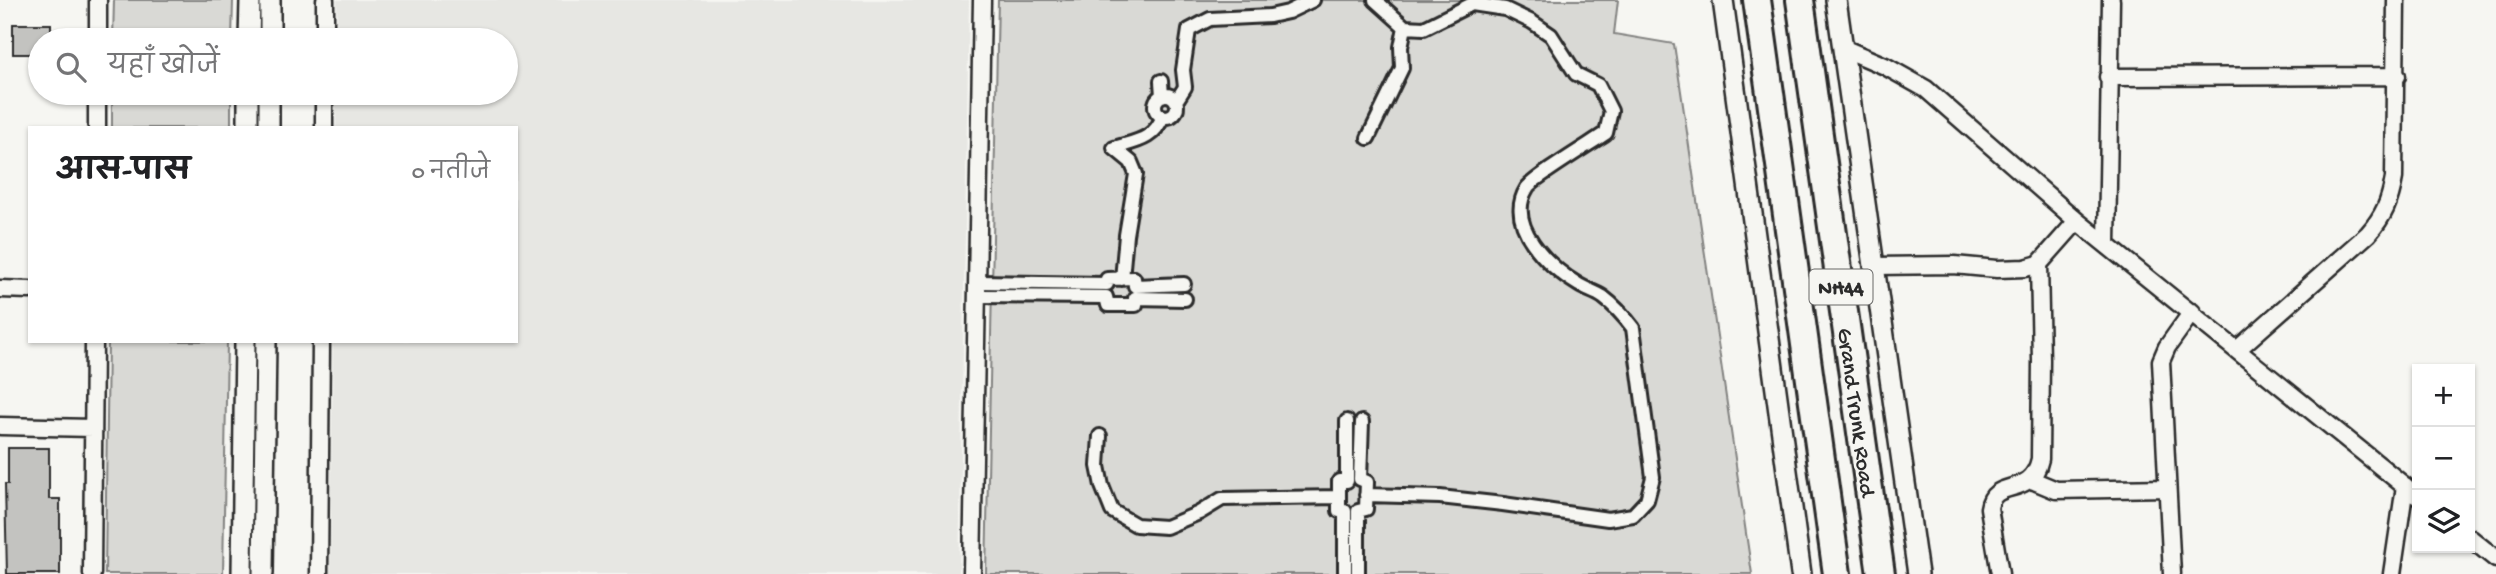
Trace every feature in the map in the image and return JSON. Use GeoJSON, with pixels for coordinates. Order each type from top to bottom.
{"type":"FeatureCollection","features":[{"type":"Feature","properties":{"kind":"highway","name":"Grand Trunk Road"},"geometry":{"type":"LineString","coordinates":[[1758,0],[1837,574]]}},
{"type":"Feature","properties":{"kind":"highway","name":"Grand Trunk Road"},"geometry":{"type":"LineString","coordinates":[[1800,0],[1881,574]]}},
{"type":"Feature","properties":{"kind":"street"},"geometry":{"type":"LineString","coordinates":[[98,0],[98,28]]}},
{"type":"Feature","properties":{"kind":"street"},"geometry":{"type":"LineString","coordinates":[[249,28],[250,0]]}},
{"type":"Feature","properties":{"kind":"street"},"geometry":{"type":"LineString","coordinates":[[270,0],[270,28]]}},
{"type":"Feature","properties":{"kind":"street"},"geometry":{"type":"LineString","coordinates":[[325,0],[325,28]]}},
{"type":"Feature","properties":{"kind":"street"},"geometry":{"type":"LineString","coordinates":[[972,574],[982,0]]}},
{"type":"Feature","properties":{"kind":"street"},"geometry":{"type":"LineString","coordinates":[[1168,97],[1178,98],[1185,88],[1183,70],[1189,30],[1210,19],[1270,16],[1288,12],[1313,0]]}},
{"type":"Feature","properties":{"kind":"street"},"geometry":{"type":"LineString","coordinates":[[1366,495],[1440,497],[1608,519],[1633,515],[1647,500],[1653,477],[1633,328],[1618,309],[1601,295],[1562,273],[1541,252],[1524,232],[1519,208],[1528,186],[1605,132],[1611,111],[1598,85],[1576,74],[1551,36],[1532,22],[1505,9],[1472,4],[1424,28],[1405,27],[1375,0]]}},
{"type":"Feature","properties":{"kind":"street"},"geometry":{"type":"LineString","coordinates":[[1723,0],[1801,574]]}},
{"type":"Feature","properties":{"kind":"street"},"geometry":{"type":"LineString","coordinates":[[1836,0],[1918,574]]}},
{"type":"Feature","properties":{"kind":"street"},"geometry":{"type":"LineString","coordinates":[[2107,245],[2111,0]]}},
{"type":"Feature","properties":{"kind":"street"},"geometry":{"type":"LineString","coordinates":[[2238,349],[2368,234],[2382,218],[2390,200],[2394,178],[2396,0]]}},
{"type":"Feature","properties":{"kind":"street"},"geometry":{"type":"LineString","coordinates":[[1368,138],[1402,68],[1401,47],[1405,27]]}},
{"type":"Feature","properties":{"kind":"street"},"geometry":{"type":"LineString","coordinates":[[1843,48],[1885,66],[1926,89],[2077,221],[2411,491],[2392,574]]}},
{"type":"Feature","properties":{"kind":"street"},"geometry":{"type":"LineString","coordinates":[[2108,77],[2397,76]]}},
{"type":"Feature","properties":{"kind":"street"},"geometry":{"type":"LineString","coordinates":[[1122,279],[1136,174],[1131,162],[1114,148],[1144,139],[1158,129],[1163,116],[1170,116],[1175,112],[1177,105],[1168,97],[1161,81]]}},
{"type":"Feature","properties":{"kind":"street"},"geometry":{"type":"LineString","coordinates":[[97,105],[97,126]]}},
{"type":"Feature","properties":{"kind":"street"},"geometry":{"type":"LineString","coordinates":[[248,105],[248,126]]}},
{"type":"Feature","properties":{"kind":"street"},"geometry":{"type":"LineString","coordinates":[[269,105],[269,126]]}},
{"type":"Feature","properties":{"kind":"street"},"geometry":{"type":"LineString","coordinates":[[324,105],[324,126]]}},
{"type":"Feature","properties":{"kind":"street"},"geometry":{"type":"LineString","coordinates":[[1874,267],[1954,265],[2011,270],[2039,264],[2077,221]]}},
{"type":"Feature","properties":{"kind":"street"},"geometry":{"type":"LineString","coordinates":[[2000,574],[1990,519],[1990,499],[1996,492],[2032,480],[2038,471],[2040,459],[2039,264]]}},
{"type":"Feature","properties":{"kind":"street"},"geometry":{"type":"LineString","coordinates":[[979,289],[1107,285],[1107,279],[1134,278],[1135,286],[1184,284]]}},
{"type":"Feature","properties":{"kind":"street"},"geometry":{"type":"LineString","coordinates":[[0,289],[28,290]]}},
{"type":"Feature","properties":{"kind":"street"},"geometry":{"type":"LineString","coordinates":[[979,289],[1106,297],[1108,305],[1136,304],[1135,298],[1185,299]]}},
{"type":"Feature","properties":{"kind":"street"},"geometry":{"type":"LineString","coordinates":[[2172,574],[2161,361],[2167,347],[2192,312]]}},
{"type":"Feature","properties":{"kind":"street"},"geometry":{"type":"LineString","coordinates":[[92,574],[94,343]]}},
{"type":"Feature","properties":{"kind":"street"},"geometry":{"type":"LineString","coordinates":[[242,574],[245,343]]}},
{"type":"Feature","properties":{"kind":"street"},"geometry":{"type":"LineString","coordinates":[[263,574],[266,343]]}},
{"type":"Feature","properties":{"kind":"street"},"geometry":{"type":"LineString","coordinates":[[319,574],[321,343]]}},
{"type":"Feature","properties":{"kind":"street"},"geometry":{"type":"LineString","coordinates":[[1345,574],[1345,510],[1339,510],[1339,481],[1348,481],[1347,421]]}},
{"type":"Feature","properties":{"kind":"street"},"geometry":{"type":"LineString","coordinates":[[1358,574],[1358,511],[1366,509],[1367,482],[1360,480],[1362,422]]}},
{"type":"Feature","properties":{"kind":"street"},"geometry":{"type":"LineString","coordinates":[[0,426],[93,428]]}},
{"type":"Feature","properties":{"kind":"street"},"geometry":{"type":"LineString","coordinates":[[1100,436],[1098,466],[1102,486],[1112,510],[1136,525],[1166,527],[1199,513],[1222,499],[1339,497]]}},
{"type":"Feature","properties":{"kind":"street"},"geometry":{"type":"LineString","coordinates":[[2032,480],[2056,490],[2167,488]]}},
{"type":"Feature","properties":{"kind":"street"},"geometry":{"type":"LineString","coordinates":[[2475,542],[2496,559]]}},
{"type":"Feature","properties":{"kind":"shaded area"},"geometry":{"type":"Polygon","coordinates":[[[114,0],[233,0],[232,28],[113,28],[114,0]]]}},
{"type":"Feature","properties":{"kind":"shaded area"},"geometry":{"type":"Polygon","coordinates":[[[337,0],[969,0],[959,574],[330,574],[333,343],[518,343],[518,126],[336,126],[336,105],[518,105],[518,28],[337,28],[337,0]]]}},
{"type":"Feature","properties":{"kind":"shaded area"},"geometry":{"type":"Polygon","coordinates":[[[998,0],[1618,0],[1614,34],[1674,44],[1752,574],[986,574],[998,0]]]}},
{"type":"Feature","properties":{"kind":"shaded area"},"geometry":{"type":"Polygon","coordinates":[[[112,105],[231,105],[231,126],[112,126],[112,105]]]}},
{"type":"Feature","properties":{"kind":"shaded area"},"geometry":{"type":"Polygon","coordinates":[[[108,343],[227,343],[223,574],[105,574],[108,343]]]}},
{"type":"Feature","properties":{"kind":"building"},"geometry":{"type":"Polygon","coordinates":[[[13,24],[51,24],[51,28],[28,28],[28,54],[13,54],[13,24]]]}},
{"type":"Feature","properties":{"kind":"building"},"geometry":{"type":"Polygon","coordinates":[[[8,448],[49,448],[49,499],[60,499],[60,574],[7,574],[5,484],[8,484],[8,448]]]}}]}
